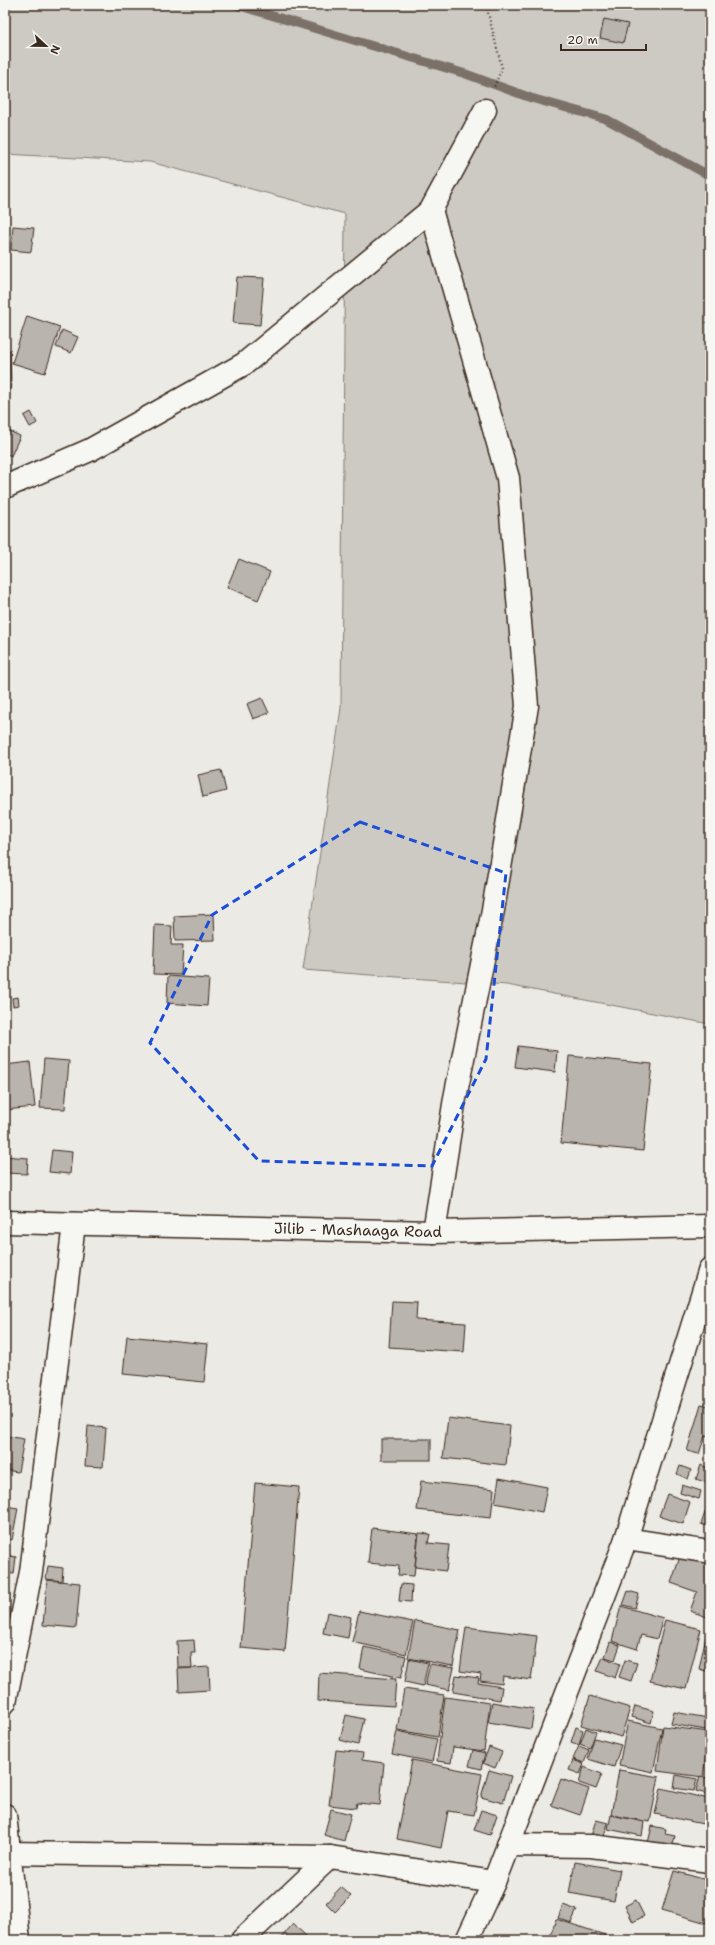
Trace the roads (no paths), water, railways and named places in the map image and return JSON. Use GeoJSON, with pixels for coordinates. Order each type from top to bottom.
{"type":"FeatureCollection","features":[{"type":"Feature","properties":{"kind":"street"},"geometry":{"type":"LineString","coordinates":[[5,487],[90,450],[244,364],[431,210],[485,110]]}},
{"type":"Feature","properties":{"kind":"street"},"geometry":{"type":"LineString","coordinates":[[431,210],[508,478],[527,706],[493,910],[455,1098],[434,1232]]}},
{"type":"Feature","properties":{"kind":"street","name":"Jilib - Mashaaga Road"},"geometry":{"type":"LineString","coordinates":[[5,1222],[434,1232],[710,1226]]}},
{"type":"Feature","properties":{"kind":"street"},"geometry":{"type":"LineString","coordinates":[[5,1702],[31,1572],[74,1224]]}},
{"type":"Feature","properties":{"kind":"street"},"geometry":{"type":"LineString","coordinates":[[467,1940],[494,1882],[626,1539],[710,1268]]}},
{"type":"Feature","properties":{"kind":"street"},"geometry":{"type":"LineString","coordinates":[[626,1539],[710,1552]]}},
{"type":"Feature","properties":{"kind":"street"},"geometry":{"type":"LineString","coordinates":[[5,1815],[7,1853],[19,1940]]}},
{"type":"Feature","properties":{"kind":"street"},"geometry":{"type":"LineString","coordinates":[[508,1845],[591,1846],[710,1861]]}},
{"type":"Feature","properties":{"kind":"street"},"geometry":{"type":"LineString","coordinates":[[7,1853],[330,1857],[494,1882]]}},
{"type":"Feature","properties":{"kind":"street"},"geometry":{"type":"LineString","coordinates":[[242,1940],[330,1857]]}},
{"type":"Feature","properties":{"kind":"waterway"},"geometry":{"type":"LineString","coordinates":[[237,5],[466,74],[531,98],[606,119],[710,176]]}}]}
